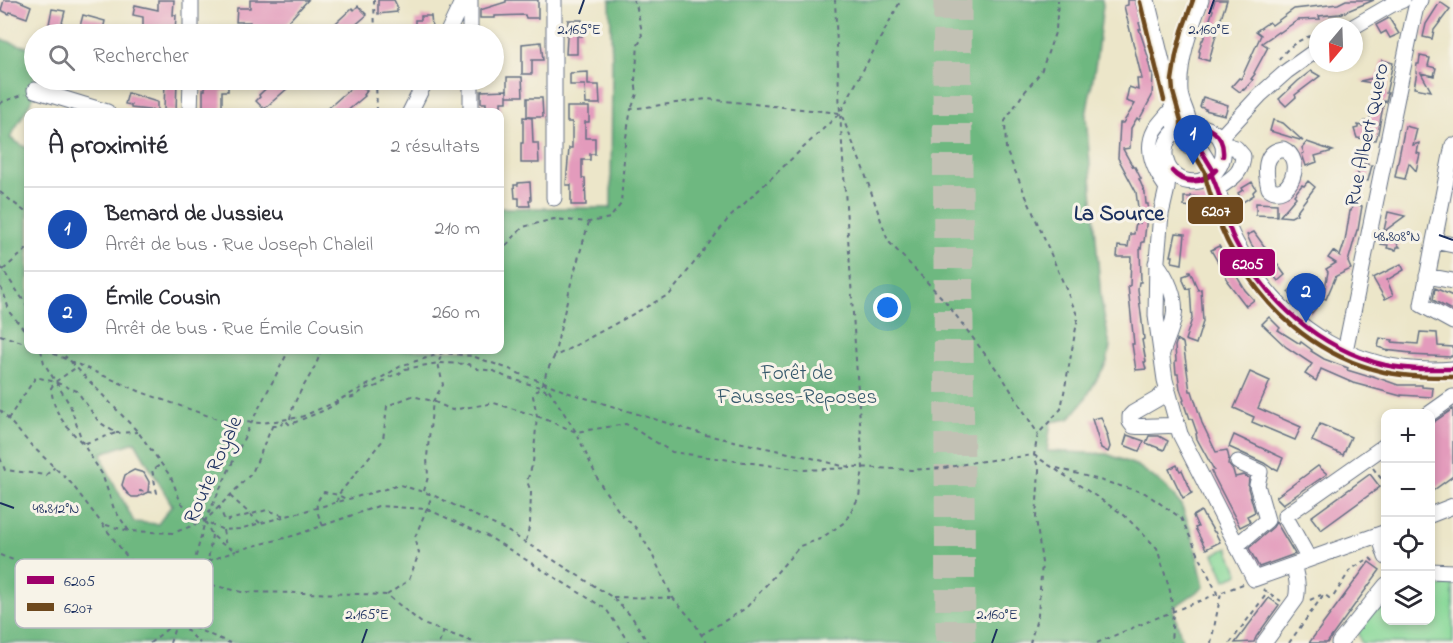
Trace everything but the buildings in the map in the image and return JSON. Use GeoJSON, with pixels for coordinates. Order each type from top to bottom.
{"type":"FeatureCollection","features":[{"type":"Feature","properties":{"kind":"street"},"geometry":{"type":"LineString","coordinates":[[191,0],[191,24]]}},
{"type":"Feature","properties":{"kind":"street"},"geometry":{"type":"LineString","coordinates":[[452,24],[463,0]]}},
{"type":"Feature","properties":{"kind":"street"},"geometry":{"type":"LineString","coordinates":[[470,0],[470,24]]}},
{"type":"Feature","properties":{"kind":"street"},"geometry":{"type":"LineString","coordinates":[[554,0],[554,198]]}},
{"type":"Feature","properties":{"kind":"street"},"geometry":{"type":"LineString","coordinates":[[1147,0],[1173,107],[1183,127],[1188,129],[1213,170],[1229,228],[1239,249],[1262,284],[1298,322],[1317,336],[1345,351],[1395,368],[1453,369]]}},
{"type":"Feature","properties":{"kind":"street"},"geometry":{"type":"LineString","coordinates":[[1183,127],[1180,93],[1182,65],[1187,41],[1201,0]]}},
{"type":"Feature","properties":{"kind":"street"},"geometry":{"type":"LineString","coordinates":[[1363,21],[1403,0]]}},
{"type":"Feature","properties":{"kind":"street","name":"Rue Albert Quero"},"geometry":{"type":"LineString","coordinates":[[1345,351],[1412,24],[1420,0]]}},
{"type":"Feature","properties":{"kind":"street"},"geometry":{"type":"LineString","coordinates":[[1158,47],[1171,50],[1187,41]]}},
{"type":"Feature","properties":{"kind":"street"},"geometry":{"type":"LineString","coordinates":[[1215,182],[1223,158],[1221,141],[1260,94],[1309,55]]}},
{"type":"Feature","properties":{"kind":"street"},"geometry":{"type":"LineString","coordinates":[[35,90],[94,108]]}},
{"type":"Feature","properties":{"kind":"street"},"geometry":{"type":"LineString","coordinates":[[190,108],[191,90]]}},
{"type":"Feature","properties":{"kind":"street"},"geometry":{"type":"LineString","coordinates":[[412,108],[421,90]]}},
{"type":"Feature","properties":{"kind":"street"},"geometry":{"type":"LineString","coordinates":[[471,90],[471,108]]}},
{"type":"Feature","properties":{"kind":"street"},"geometry":{"type":"LineString","coordinates":[[1167,188],[1152,161],[1150,145],[1157,127],[1173,107]]}},
{"type":"Feature","properties":{"kind":"street"},"geometry":{"type":"LineString","coordinates":[[1169,168],[1181,179],[1215,182],[1237,174],[1243,156],[1236,148],[1221,141],[1214,132],[1202,126],[1183,127],[1170,136],[1166,146],[1166,160],[1169,168],[1156,262],[1156,316],[1168,388],[1180,434],[1236,546],[1258,584],[1293,565],[1381,534]]}},
{"type":"Feature","properties":{"kind":"street"},"geometry":{"type":"LineString","coordinates":[[1453,145],[1422,305],[1453,322]]}},
{"type":"Feature","properties":{"kind":"street"},"geometry":{"type":"LineString","coordinates":[[1242,163],[1265,168]]}},
{"type":"Feature","properties":{"kind":"street"},"geometry":{"type":"LineString","coordinates":[[1167,188],[1181,179]]}},
{"type":"Feature","properties":{"kind":"street"},"geometry":{"type":"LineString","coordinates":[[1434,241],[1453,245]]}},
{"type":"Feature","properties":{"kind":"street"},"geometry":{"type":"LineString","coordinates":[[1427,276],[1453,281]]}},
{"type":"Feature","properties":{"kind":"street"},"geometry":{"type":"LineString","coordinates":[[1168,388],[1158,398],[1133,413],[1130,416],[1130,422],[1133,426],[1141,427],[1178,426]]}},
{"type":"Feature","properties":{"kind":"street"},"geometry":{"type":"LineString","coordinates":[[1435,410],[1453,397]]}},
{"type":"Feature","properties":{"kind":"street"},"geometry":{"type":"LineString","coordinates":[[1309,559],[1286,516],[1381,448]]}},
{"type":"Feature","properties":{"kind":"street"},"geometry":{"type":"LineString","coordinates":[[1236,546],[1266,520],[1257,485],[1260,472],[1238,462]]}},
{"type":"Feature","properties":{"kind":"street"},"geometry":{"type":"LineString","coordinates":[[1435,513],[1453,506]]}},
{"type":"Feature","properties":{"kind":"street"},"geometry":{"type":"LineString","coordinates":[[1264,643],[1296,599],[1298,591],[1293,565]]}},
{"type":"Feature","properties":{"kind":"street"},"geometry":{"type":"LineString","coordinates":[[1435,571],[1453,572]]}},
{"type":"Feature","properties":{"kind":"street"},"geometry":{"type":"LineString","coordinates":[[1339,643],[1381,591]]}},
{"type":"Feature","properties":{"kind":"path"},"geometry":{"type":"LineString","coordinates":[[374,0],[375,24]]}},
{"type":"Feature","properties":{"kind":"path"},"geometry":{"type":"LineString","coordinates":[[504,248],[523,227],[554,219],[589,222],[610,218],[621,204],[625,143],[631,109],[637,94],[635,80],[638,45],[642,38],[636,4],[633,0]]}},
{"type":"Feature","properties":{"kind":"path"},"geometry":{"type":"LineString","coordinates":[[701,634],[746,608],[800,546],[820,539],[845,522],[859,497],[863,468],[835,0]]}},
{"type":"Feature","properties":{"kind":"path"},"geometry":{"type":"LineString","coordinates":[[554,357],[670,294],[728,219],[840,113],[901,0]]}},
{"type":"Feature","properties":{"kind":"path"},"geometry":{"type":"LineString","coordinates":[[1030,643],[1038,615],[1042,564],[1036,518],[1039,470],[1034,455],[1038,434],[1061,409],[1078,317],[1006,150],[1005,121],[1041,72],[1056,30],[1058,0]]}},
{"type":"Feature","properties":{"kind":"path"},"geometry":{"type":"LineString","coordinates":[[0,104],[35,90]]}},
{"type":"Feature","properties":{"kind":"path"},"geometry":{"type":"LineString","coordinates":[[376,90],[377,108]]}},
{"type":"Feature","properties":{"kind":"path"},"geometry":{"type":"LineString","coordinates":[[631,109],[706,99],[840,113]]}},
{"type":"Feature","properties":{"kind":"path"},"geometry":{"type":"LineString","coordinates":[[840,113],[864,171],[888,241],[945,302],[1003,378],[1038,434]]}},
{"type":"Feature","properties":{"kind":"path"},"geometry":{"type":"LineString","coordinates":[[0,192],[24,211]]}},
{"type":"Feature","properties":{"kind":"path"},"geometry":{"type":"LineString","coordinates":[[526,542],[530,523],[531,492],[527,481],[533,463],[537,416],[533,396],[544,382],[554,357],[571,284],[589,222]]}},
{"type":"Feature","properties":{"kind":"path"},"geometry":{"type":"LineString","coordinates":[[3,270],[24,252]]}},
{"type":"Feature","properties":{"kind":"path"},"geometry":{"type":"LineString","coordinates":[[0,266],[24,301]]}},
{"type":"Feature","properties":{"kind":"path"},"geometry":{"type":"LineString","coordinates":[[0,287],[10,313],[24,329]]}},
{"type":"Feature","properties":{"kind":"path"},"geometry":{"type":"LineString","coordinates":[[0,335],[24,343]]}},
{"type":"Feature","properties":{"kind":"path"},"geometry":{"type":"LineString","coordinates":[[43,354],[44,363],[70,405],[82,444]]}},
{"type":"Feature","properties":{"kind":"path"},"geometry":{"type":"LineString","coordinates":[[55,354],[141,392],[223,421],[251,423],[274,422],[308,414],[379,379],[403,364],[434,354]]}},
{"type":"Feature","properties":{"kind":"path"},"geometry":{"type":"LineString","coordinates":[[63,354],[138,432],[171,477],[181,503],[205,521],[223,530],[239,529],[400,485],[424,491],[509,532],[612,597],[632,617],[648,643]]}},
{"type":"Feature","properties":{"kind":"path","name":"Route Royale"},"geometry":{"type":"LineString","coordinates":[[195,559],[205,521],[251,423],[287,354]]}},
{"type":"Feature","properties":{"kind":"path"},"geometry":{"type":"LineString","coordinates":[[290,419],[292,407],[320,354]]}},
{"type":"Feature","properties":{"kind":"path"},"geometry":{"type":"LineString","coordinates":[[424,491],[428,477],[426,457],[433,401],[443,385],[438,363],[442,354]]}},
{"type":"Feature","properties":{"kind":"path"},"geometry":{"type":"LineString","coordinates":[[460,354],[512,370],[566,392],[706,435],[842,466],[911,470],[944,468],[1034,455],[1124,515],[1156,548],[1170,591],[1173,612],[1172,643]]}},
{"type":"Feature","properties":{"kind":"path"},"geometry":{"type":"LineString","coordinates":[[344,397],[348,399],[357,396],[366,388],[377,386],[405,369],[438,363],[468,364],[477,369],[494,371],[508,378],[540,387],[550,393]]}},
{"type":"Feature","properties":{"kind":"path"},"geometry":{"type":"LineString","coordinates":[[77,367],[55,382],[51,388],[53,399],[60,419],[82,444],[102,474],[114,509],[129,531]]}},
{"type":"Feature","properties":{"kind":"path"},"geometry":{"type":"LineString","coordinates":[[508,378],[512,370]]}},
{"type":"Feature","properties":{"kind":"path"},"geometry":{"type":"LineString","coordinates":[[8,419],[36,377],[77,391],[99,422],[116,433]]}},
{"type":"Feature","properties":{"kind":"path"},"geometry":{"type":"LineString","coordinates":[[544,382],[576,432],[599,482],[620,513],[636,528],[650,550],[673,598],[694,622],[706,643]]}},
{"type":"Feature","properties":{"kind":"path"},"geometry":{"type":"LineString","coordinates":[[337,502],[338,495],[383,440],[387,406],[412,396],[433,401],[452,410],[494,403],[537,416],[576,432],[626,424],[672,452],[802,470],[863,468]]}},
{"type":"Feature","properties":{"kind":"path"},"geometry":{"type":"LineString","coordinates":[[285,420],[290,425],[320,413],[344,397]]}},
{"type":"Feature","properties":{"kind":"path"},"geometry":{"type":"LineString","coordinates":[[0,410],[31,445],[71,483],[129,559]]}},
{"type":"Feature","properties":{"kind":"path"},"geometry":{"type":"LineString","coordinates":[[272,426],[280,426],[285,420]]}},
{"type":"Feature","properties":{"kind":"path"},"geometry":{"type":"LineString","coordinates":[[104,525],[129,531],[173,533],[205,521],[252,473],[274,422]]}},
{"type":"Feature","properties":{"kind":"path"},"geometry":{"type":"LineString","coordinates":[[82,444],[116,433],[138,432]]}},
{"type":"Feature","properties":{"kind":"path"},"geometry":{"type":"LineString","coordinates":[[0,458],[5,470],[46,475],[54,467]]}},
{"type":"Feature","properties":{"kind":"path"},"geometry":{"type":"LineString","coordinates":[[1366,459],[1381,478]]}},
{"type":"Feature","properties":{"kind":"path"},"geometry":{"type":"LineString","coordinates":[[139,491],[157,493],[152,470],[162,464]]}},
{"type":"Feature","properties":{"kind":"path"},"geometry":{"type":"LineString","coordinates":[[1053,467],[1145,493],[1181,518],[1219,592],[1211,643]]}},
{"type":"Feature","properties":{"kind":"path"},"geometry":{"type":"LineString","coordinates":[[323,526],[316,507],[318,499],[324,492],[347,499]]}},
{"type":"Feature","properties":{"kind":"path"},"geometry":{"type":"LineString","coordinates":[[387,596],[409,580],[419,553],[415,537],[433,495]]}},
{"type":"Feature","properties":{"kind":"path"},"geometry":{"type":"LineString","coordinates":[[230,496],[260,523]]}},
{"type":"Feature","properties":{"kind":"path"},"geometry":{"type":"LineString","coordinates":[[219,506],[225,521],[267,510],[286,516]]}},
{"type":"Feature","properties":{"kind":"path"},"geometry":{"type":"LineString","coordinates":[[213,559],[238,550],[296,535],[378,506],[427,509],[489,537],[606,609],[629,643]]}},
{"type":"Feature","properties":{"kind":"path"},"geometry":{"type":"LineString","coordinates":[[205,521],[212,535],[225,547],[238,550]]}},
{"type":"Feature","properties":{"kind":"path"},"geometry":{"type":"LineString","coordinates":[[223,530],[225,547]]}},
{"type":"Feature","properties":{"kind":"path"},"geometry":{"type":"LineString","coordinates":[[208,559],[212,535]]}},
{"type":"Feature","properties":{"kind":"path"},"geometry":{"type":"LineString","coordinates":[[0,555],[15,561]]}},
{"type":"Feature","properties":{"kind":"path"},"geometry":{"type":"LineString","coordinates":[[1289,643],[1324,594],[1329,598],[1333,597],[1351,568],[1370,558],[1381,561]]}},
{"type":"Feature","properties":{"kind":"path"},"geometry":{"type":"LineString","coordinates":[[1258,584],[1286,605],[1288,610]]}},
{"type":"Feature","properties":{"kind":"path"},"geometry":{"type":"LineString","coordinates":[[213,585],[242,592],[387,596],[423,624],[476,643]]}},
{"type":"Feature","properties":{"kind":"path"},"geometry":{"type":"LineString","coordinates":[[1097,643],[1237,586]]}},
{"type":"Feature","properties":{"kind":"path"},"geometry":{"type":"LineString","coordinates":[[1230,643],[1268,592]]}},
{"type":"Feature","properties":{"kind":"path"},"geometry":{"type":"LineString","coordinates":[[612,597],[673,598]]}},
{"type":"Feature","properties":{"kind":"path"},"geometry":{"type":"LineString","coordinates":[[150,643],[168,628]]}},
{"type":"Feature","properties":{"kind":"path","name":"Route Royale"},"geometry":{"type":"LineString","coordinates":[[170,643],[175,628]]}},
{"type":"Feature","properties":{"kind":"path"},"geometry":{"type":"LineString","coordinates":[[184,628],[200,643]]}},
{"type":"Feature","properties":{"kind":"path"},"geometry":{"type":"LineString","coordinates":[[194,628],[230,643]]}},
{"type":"Feature","properties":{"kind":"path"},"geometry":{"type":"LineString","coordinates":[[439,643],[444,631]]}},
{"type":"Feature","properties":{"kind":"path"},"geometry":{"type":"LineString","coordinates":[[700,643],[701,634]]}},
{"type":"Feature","properties":{"kind":"green space","name":"Forêt de Fausses-Reposes"},"geometry":{"type":"Polygon","coordinates":[[[610,0],[1102,0],[1096,61],[1086,116],[1101,299],[1110,346],[1107,362],[1084,401],[1069,419],[1051,422],[1047,451],[1107,454],[1138,466],[1164,485],[1181,505],[1192,533],[1204,587],[1173,608],[1183,643],[0,643],[0,39],[24,46],[24,90],[37,90],[27,108],[24,108],[24,113],[10,138],[24,147],[24,354],[504,354],[504,208],[611,208],[610,0]],[[135,442],[102,453],[105,466],[134,522],[158,524],[172,505],[135,442]]]}},
{"type":"Feature","properties":{"kind":"green space"},"geometry":{"type":"Polygon","coordinates":[[[1228,548],[1239,574],[1225,580],[1214,554],[1228,548]]]}},
{"type":"Feature","properties":{"kind":"green space"},"geometry":{"type":"Polygon","coordinates":[[[1453,582],[1453,643],[1361,643],[1357,629],[1372,610],[1381,607],[1381,625],[1435,625],[1435,588],[1453,582]]]}},
{"type":"Feature","properties":{"kind":"tunnel"},"geometry":{"type":"LineString","coordinates":[[944,0],[946,643]]}},
{"type":"Feature","properties":{"kind":"tunnel"},"geometry":{"type":"LineString","coordinates":[[961,0],[965,643]]}},
{"type":"Feature","properties":{"kind":"transit line","name":"6207"},"geometry":{"type":"LineString","coordinates":[[1193,0],[1182,31],[1172,80],[1181,121],[1181,132],[1205,172],[1224,235],[1254,284],[1284,318],[1320,346],[1340,357],[1362,366],[1393,374],[1453,377]]}},
{"type":"Feature","properties":{"kind":"transit line","name":"6207"},"geometry":{"type":"LineString","coordinates":[[1140,2],[1164,100]]}},
{"type":"Feature","properties":{"kind":"transit line","name":"6205"},"geometry":{"type":"LineString","coordinates":[[1190,124],[1188,129],[1213,170],[1212,176],[1235,241],[1262,283],[1296,319],[1338,347],[1385,365],[1402,368],[1453,369]]}},
{"type":"Feature","properties":{"kind":"transit line","name":"6205"},"geometry":{"type":"LineString","coordinates":[[1186,125],[1207,128],[1218,136],[1223,148],[1223,156]]}},
{"type":"Feature","properties":{"kind":"transit line","name":"6205"},"geometry":{"type":"LineString","coordinates":[[1172,171],[1183,178],[1194,180],[1206,177],[1216,170]]}},
{"type":"Feature","properties":{"kind":"transit line","name":"6205"},"geometry":{"type":"LineString","coordinates":[[1172,171],[1182,179],[1194,181],[1206,178],[1216,170]]}},
{"type":"Feature","properties":{"kind":"place","name":"Bernard de Jussieu"},"geometry":{"type":"Point","coordinates":[1193,165]}},
{"type":"Feature","properties":{"kind":"place","name":"Émile Cousin"},"geometry":{"type":"Point","coordinates":[1306,323]}},
{"type":"Feature","properties":{"kind":"district","name":"La Source"},"geometry":{"type":"Point","coordinates":[1119,215]}}]}
